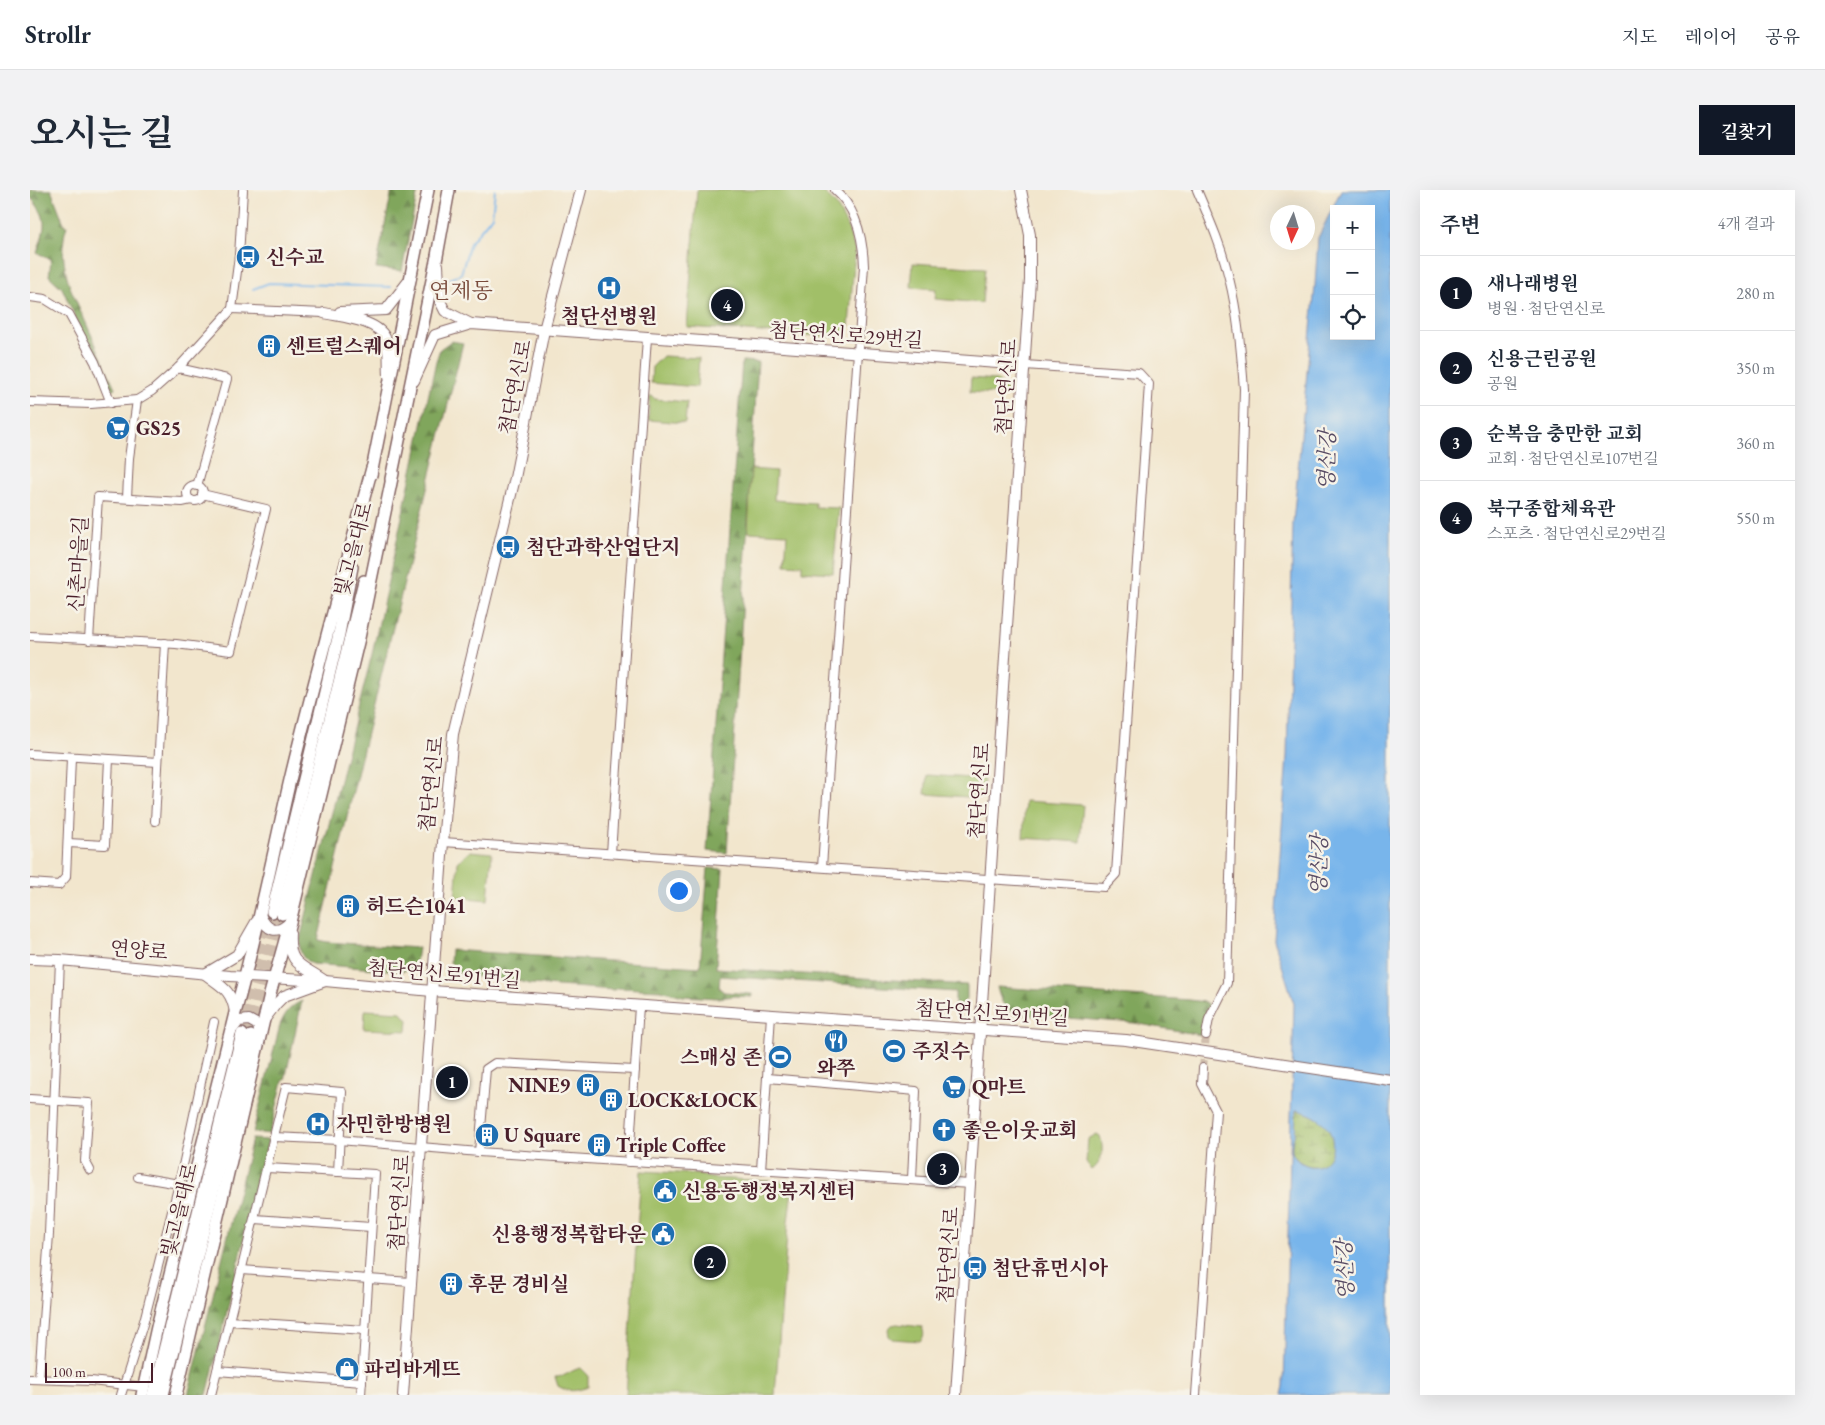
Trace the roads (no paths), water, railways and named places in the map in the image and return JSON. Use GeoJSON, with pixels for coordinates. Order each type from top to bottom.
{"type":"FeatureCollection","features":[{"type":"Feature","properties":{"kind":"main road","name":"빛고을대로"},"geometry":{"type":"LineString","coordinates":[[281,916],[390,388],[428,190]]}},
{"type":"Feature","properties":{"kind":"main road","name":"빛고을대로"},"geometry":{"type":"LineString","coordinates":[[281,916],[349,636],[393,473],[449,190]]}},
{"type":"Feature","properties":{"kind":"main road"},"geometry":{"type":"LineString","coordinates":[[176,1395],[246,1035],[235,1013],[260,915],[290,780],[372,468]]}},
{"type":"Feature","properties":{"kind":"main road"},"geometry":{"type":"LineString","coordinates":[[143,1391],[246,1035],[264,1021],[274,978],[281,916]]}},
{"type":"Feature","properties":{"kind":"main road","name":"빛고을대로"},"geometry":{"type":"LineString","coordinates":[[153,1395],[246,1035]]}},
{"type":"Feature","properties":{"kind":"main road","name":"빛고을대로"},"geometry":{"type":"LineString","coordinates":[[163,1395],[246,1035]]}},
{"type":"Feature","properties":{"kind":"street"},"geometry":{"type":"LineString","coordinates":[[30,402],[111,403],[136,400],[152,391],[178,368],[232,309],[239,256],[243,190]]}},
{"type":"Feature","properties":{"kind":"street","name":"첨단연신로"},"geometry":{"type":"LineString","coordinates":[[403,1395],[443,842],[453,734],[515,478],[544,330],[581,190]]}},
{"type":"Feature","properties":{"kind":"street"},"geometry":{"type":"LineString","coordinates":[[822,867],[863,250],[856,222],[850,209],[835,190]]}},
{"type":"Feature","properties":{"kind":"street","name":"첨단연신로"},"geometry":{"type":"LineString","coordinates":[[956,1395],[1026,365],[1030,235],[1021,190]]}},
{"type":"Feature","properties":{"kind":"street"},"geometry":{"type":"LineString","coordinates":[[1197,190],[1211,223],[1229,276],[1238,318],[1244,389],[1227,983],[1211,1013],[1206,1035]]}},
{"type":"Feature","properties":{"kind":"street"},"geometry":{"type":"LineString","coordinates":[[437,256],[440,301],[445,311],[471,324]]}},
{"type":"Feature","properties":{"kind":"street"},"geometry":{"type":"LineString","coordinates":[[232,309],[324,313],[386,310],[412,277]]}},
{"type":"Feature","properties":{"kind":"street"},"geometry":{"type":"LineString","coordinates":[[30,297],[45,299],[69,314],[95,362],[111,403]]}},
{"type":"Feature","properties":{"kind":"street"},"geometry":{"type":"LineString","coordinates":[[324,313],[367,322],[377,328],[386,339],[390,388]]}},
{"type":"Feature","properties":{"kind":"street"},"geometry":{"type":"LineString","coordinates":[[410,391],[435,335],[471,324]]}},
{"type":"Feature","properties":{"kind":"street","name":"첨단연신로29번길"},"geometry":{"type":"LineString","coordinates":[[471,324],[1026,365]]}},
{"type":"Feature","properties":{"kind":"street"},"geometry":{"type":"LineString","coordinates":[[611,854],[647,338]]}},
{"type":"Feature","properties":{"kind":"street"},"geometry":{"type":"LineString","coordinates":[[443,842],[1104,887],[1116,874],[1117,865],[1148,384],[1139,373],[1026,365]]}},
{"type":"Feature","properties":{"kind":"street"},"geometry":{"type":"LineString","coordinates":[[178,368],[227,379],[197,486]]}},
{"type":"Feature","properties":{"kind":"street"},"geometry":{"type":"LineString","coordinates":[[136,400],[129,458],[127,498],[182,502],[199,500],[202,494],[201,489],[197,486],[192,486],[188,489],[188,497],[191,500]]}},
{"type":"Feature","properties":{"kind":"street"},"geometry":{"type":"LineString","coordinates":[[30,636],[165,643],[231,651],[266,508],[202,494]]}},
{"type":"Feature","properties":{"kind":"street","name":"신촌마을길"},"geometry":{"type":"LineString","coordinates":[[89,640],[98,497],[127,498]]}},
{"type":"Feature","properties":{"kind":"street"},"geometry":{"type":"LineString","coordinates":[[155,821],[165,643]]}},
{"type":"Feature","properties":{"kind":"street"},"geometry":{"type":"LineString","coordinates":[[30,754],[158,762]]}},
{"type":"Feature","properties":{"kind":"street"},"geometry":{"type":"LineString","coordinates":[[30,882],[59,884],[66,877],[71,758]]}},
{"type":"Feature","properties":{"kind":"street"},"geometry":{"type":"LineString","coordinates":[[68,843],[105,845],[110,759]]}},
{"type":"Feature","properties":{"kind":"street"},"geometry":{"type":"LineString","coordinates":[[260,915],[263,924],[270,929],[276,930],[284,928],[281,916]]}},
{"type":"Feature","properties":{"kind":"street"},"geometry":{"type":"LineString","coordinates":[[235,1013],[233,999],[228,992],[205,974],[237,955],[260,915]]}},
{"type":"Feature","properties":{"kind":"street"},"geometry":{"type":"LineString","coordinates":[[281,916],[292,959],[325,981]]}},
{"type":"Feature","properties":{"kind":"street","name":"연양로"},"geometry":{"type":"LineString","coordinates":[[30,959],[60,960],[245,977]]}},
{"type":"Feature","properties":{"kind":"street"},"geometry":{"type":"LineString","coordinates":[[39,1379],[49,1234],[60,960]]}},
{"type":"Feature","properties":{"kind":"street","name":"첨단연신로91번길"},"geometry":{"type":"LineString","coordinates":[[245,977],[325,981],[432,991],[1126,1040],[1390,1080]]}},
{"type":"Feature","properties":{"kind":"street"},"geometry":{"type":"LineString","coordinates":[[264,1021],[284,996],[325,981]]}},
{"type":"Feature","properties":{"kind":"street"},"geometry":{"type":"LineString","coordinates":[[630,1162],[639,1006]]}},
{"type":"Feature","properties":{"kind":"street"},"geometry":{"type":"LineString","coordinates":[[761,1170],[771,1015]]}},
{"type":"Feature","properties":{"kind":"street"},"geometry":{"type":"LineString","coordinates":[[121,1395],[144,1321],[179,1184],[214,1022]]}},
{"type":"Feature","properties":{"kind":"street"},"geometry":{"type":"LineString","coordinates":[[479,1152],[486,1069],[495,1063],[635,1070]]}},
{"type":"Feature","properties":{"kind":"street"},"geometry":{"type":"LineString","coordinates":[[1196,1395],[1216,1111],[1202,1084],[1203,1068]]}},
{"type":"Feature","properties":{"kind":"street"},"geometry":{"type":"LineString","coordinates":[[768,1078],[916,1090],[912,1180]]}},
{"type":"Feature","properties":{"kind":"street"},"geometry":{"type":"LineString","coordinates":[[211,1395],[286,1087],[342,1092],[338,1172]]}},
{"type":"Feature","properties":{"kind":"street"},"geometry":{"type":"LineString","coordinates":[[30,1099],[89,1103],[85,1161],[90,1170]]}},
{"type":"Feature","properties":{"kind":"street"},"geometry":{"type":"LineString","coordinates":[[274,1137],[970,1184]]}},
{"type":"Feature","properties":{"kind":"street"},"geometry":{"type":"LineString","coordinates":[[267,1168],[375,1174],[361,1395]]}},
{"type":"Feature","properties":{"kind":"street"},"geometry":{"type":"LineString","coordinates":[[138,1177],[179,1184]]}},
{"type":"Feature","properties":{"kind":"street"},"geometry":{"type":"LineString","coordinates":[[255,1219],[371,1227]]}},
{"type":"Feature","properties":{"kind":"street"},"geometry":{"type":"LineString","coordinates":[[242,1270],[412,1282]]}},
{"type":"Feature","properties":{"kind":"street"},"geometry":{"type":"LineString","coordinates":[[229,1321],[365,1330]]}},
{"type":"Feature","properties":{"kind":"street"},"geometry":{"type":"LineString","coordinates":[[217,1371],[362,1382]]}},
{"type":"Feature","properties":{"kind":"street"},"geometry":{"type":"LineString","coordinates":[[30,1378],[124,1384],[143,1391]]}},
{"type":"Feature","properties":{"kind":"water","name":"영산강"},"geometry":{"type":"Polygon","coordinates":[[[1341,190],[1390,190],[1390,1395],[1282,1395],[1284,1386],[1294,1004],[1274,940],[1287,756],[1293,523],[1318,238],[1330,213],[1330,340],[1375,340],[1375,205],[1334,205],[1341,190]],[[1296,1110],[1292,1147],[1292,1152],[1297,1160],[1313,1166],[1322,1164],[1329,1157],[1332,1148],[1332,1137],[1326,1126],[1314,1116],[1296,1110]]]}},
{"type":"Feature","properties":{"kind":"waterway"},"geometry":{"type":"LineString","coordinates":[[448,280],[461,274],[470,243],[492,216],[495,190]]}},
{"type":"Feature","properties":{"kind":"waterway"},"geometry":{"type":"LineString","coordinates":[[253,289],[269,283],[391,287]]}},
{"type":"Feature","properties":{"kind":"tunnel"},"geometry":{"type":"LineString","coordinates":[[242,1034],[272,912]]}},
{"type":"Feature","properties":{"kind":"tunnel"},"geometry":{"type":"LineString","coordinates":[[251,1036],[282,914]]}},
{"type":"Feature","properties":{"kind":"tunnel"},"geometry":{"type":"LineString","coordinates":[[1203,1068],[1206,1035]]}},
{"type":"Feature","properties":{"kind":"place","name":"신수교"},"geometry":{"type":"Point","coordinates":[248,257]}},
{"type":"Feature","properties":{"kind":"place","name":"첨단선병원"},"geometry":{"type":"Point","coordinates":[609,288]}},
{"type":"Feature","properties":{"kind":"place","name":"북구종합체육관"},"geometry":{"type":"Point","coordinates":[727,305]}},
{"type":"Feature","properties":{"kind":"place","name":"센트럴스퀘어"},"geometry":{"type":"Point","coordinates":[269,346]}},
{"type":"Feature","properties":{"kind":"place","name":"GS25"},"geometry":{"type":"Point","coordinates":[118,428]}},
{"type":"Feature","properties":{"kind":"place","name":"첨단과학산업단지"},"geometry":{"type":"Point","coordinates":[508,547]}},
{"type":"Feature","properties":{"kind":"place","name":"허드슨1041"},"geometry":{"type":"Point","coordinates":[348,906]}},
{"type":"Feature","properties":{"kind":"place","name":"와쭈"},"geometry":{"type":"Point","coordinates":[836,1041]}},
{"type":"Feature","properties":{"kind":"place","name":"주짓수"},"geometry":{"type":"Point","coordinates":[894,1051]}},
{"type":"Feature","properties":{"kind":"place","name":"스매싱 존"},"geometry":{"type":"Point","coordinates":[780,1057]}},
{"type":"Feature","properties":{"kind":"place","name":"새나래병원"},"geometry":{"type":"Point","coordinates":[452,1082]}},
{"type":"Feature","properties":{"kind":"place","name":"NINE9"},"geometry":{"type":"Point","coordinates":[588,1085]}},
{"type":"Feature","properties":{"kind":"place","name":"Q마트"},"geometry":{"type":"Point","coordinates":[954,1087]}},
{"type":"Feature","properties":{"kind":"place","name":"LOCK&LOCK"},"geometry":{"type":"Point","coordinates":[611,1100]}},
{"type":"Feature","properties":{"kind":"place","name":"자민한방병원"},"geometry":{"type":"Point","coordinates":[318,1124]}},
{"type":"Feature","properties":{"kind":"place","name":"좋은이웃교회"},"geometry":{"type":"Point","coordinates":[944,1130]}},
{"type":"Feature","properties":{"kind":"place","name":"U Square"},"geometry":{"type":"Point","coordinates":[487,1135]}},
{"type":"Feature","properties":{"kind":"place","name":"Triple Coffee"},"geometry":{"type":"Point","coordinates":[599,1145]}},
{"type":"Feature","properties":{"kind":"place","name":"순복음 충만한 교회"},"geometry":{"type":"Point","coordinates":[943,1169]}},
{"type":"Feature","properties":{"kind":"place","name":"신용동행정복지센터"},"geometry":{"type":"Point","coordinates":[665,1191]}},
{"type":"Feature","properties":{"kind":"place","name":"신용행정복합타운"},"geometry":{"type":"Point","coordinates":[663,1234]}},
{"type":"Feature","properties":{"kind":"place","name":"신용근린공원"},"geometry":{"type":"Point","coordinates":[710,1262]}},
{"type":"Feature","properties":{"kind":"place","name":"첨단휴먼시아"},"geometry":{"type":"Point","coordinates":[975,1268]}},
{"type":"Feature","properties":{"kind":"place","name":"후문 경비실"},"geometry":{"type":"Point","coordinates":[451,1284]}},
{"type":"Feature","properties":{"kind":"place","name":"파리바게뜨"},"geometry":{"type":"Point","coordinates":[347,1369]}},
{"type":"Feature","properties":{"kind":"district","name":"연제동"},"geometry":{"type":"Point","coordinates":[461,290]}}]}
